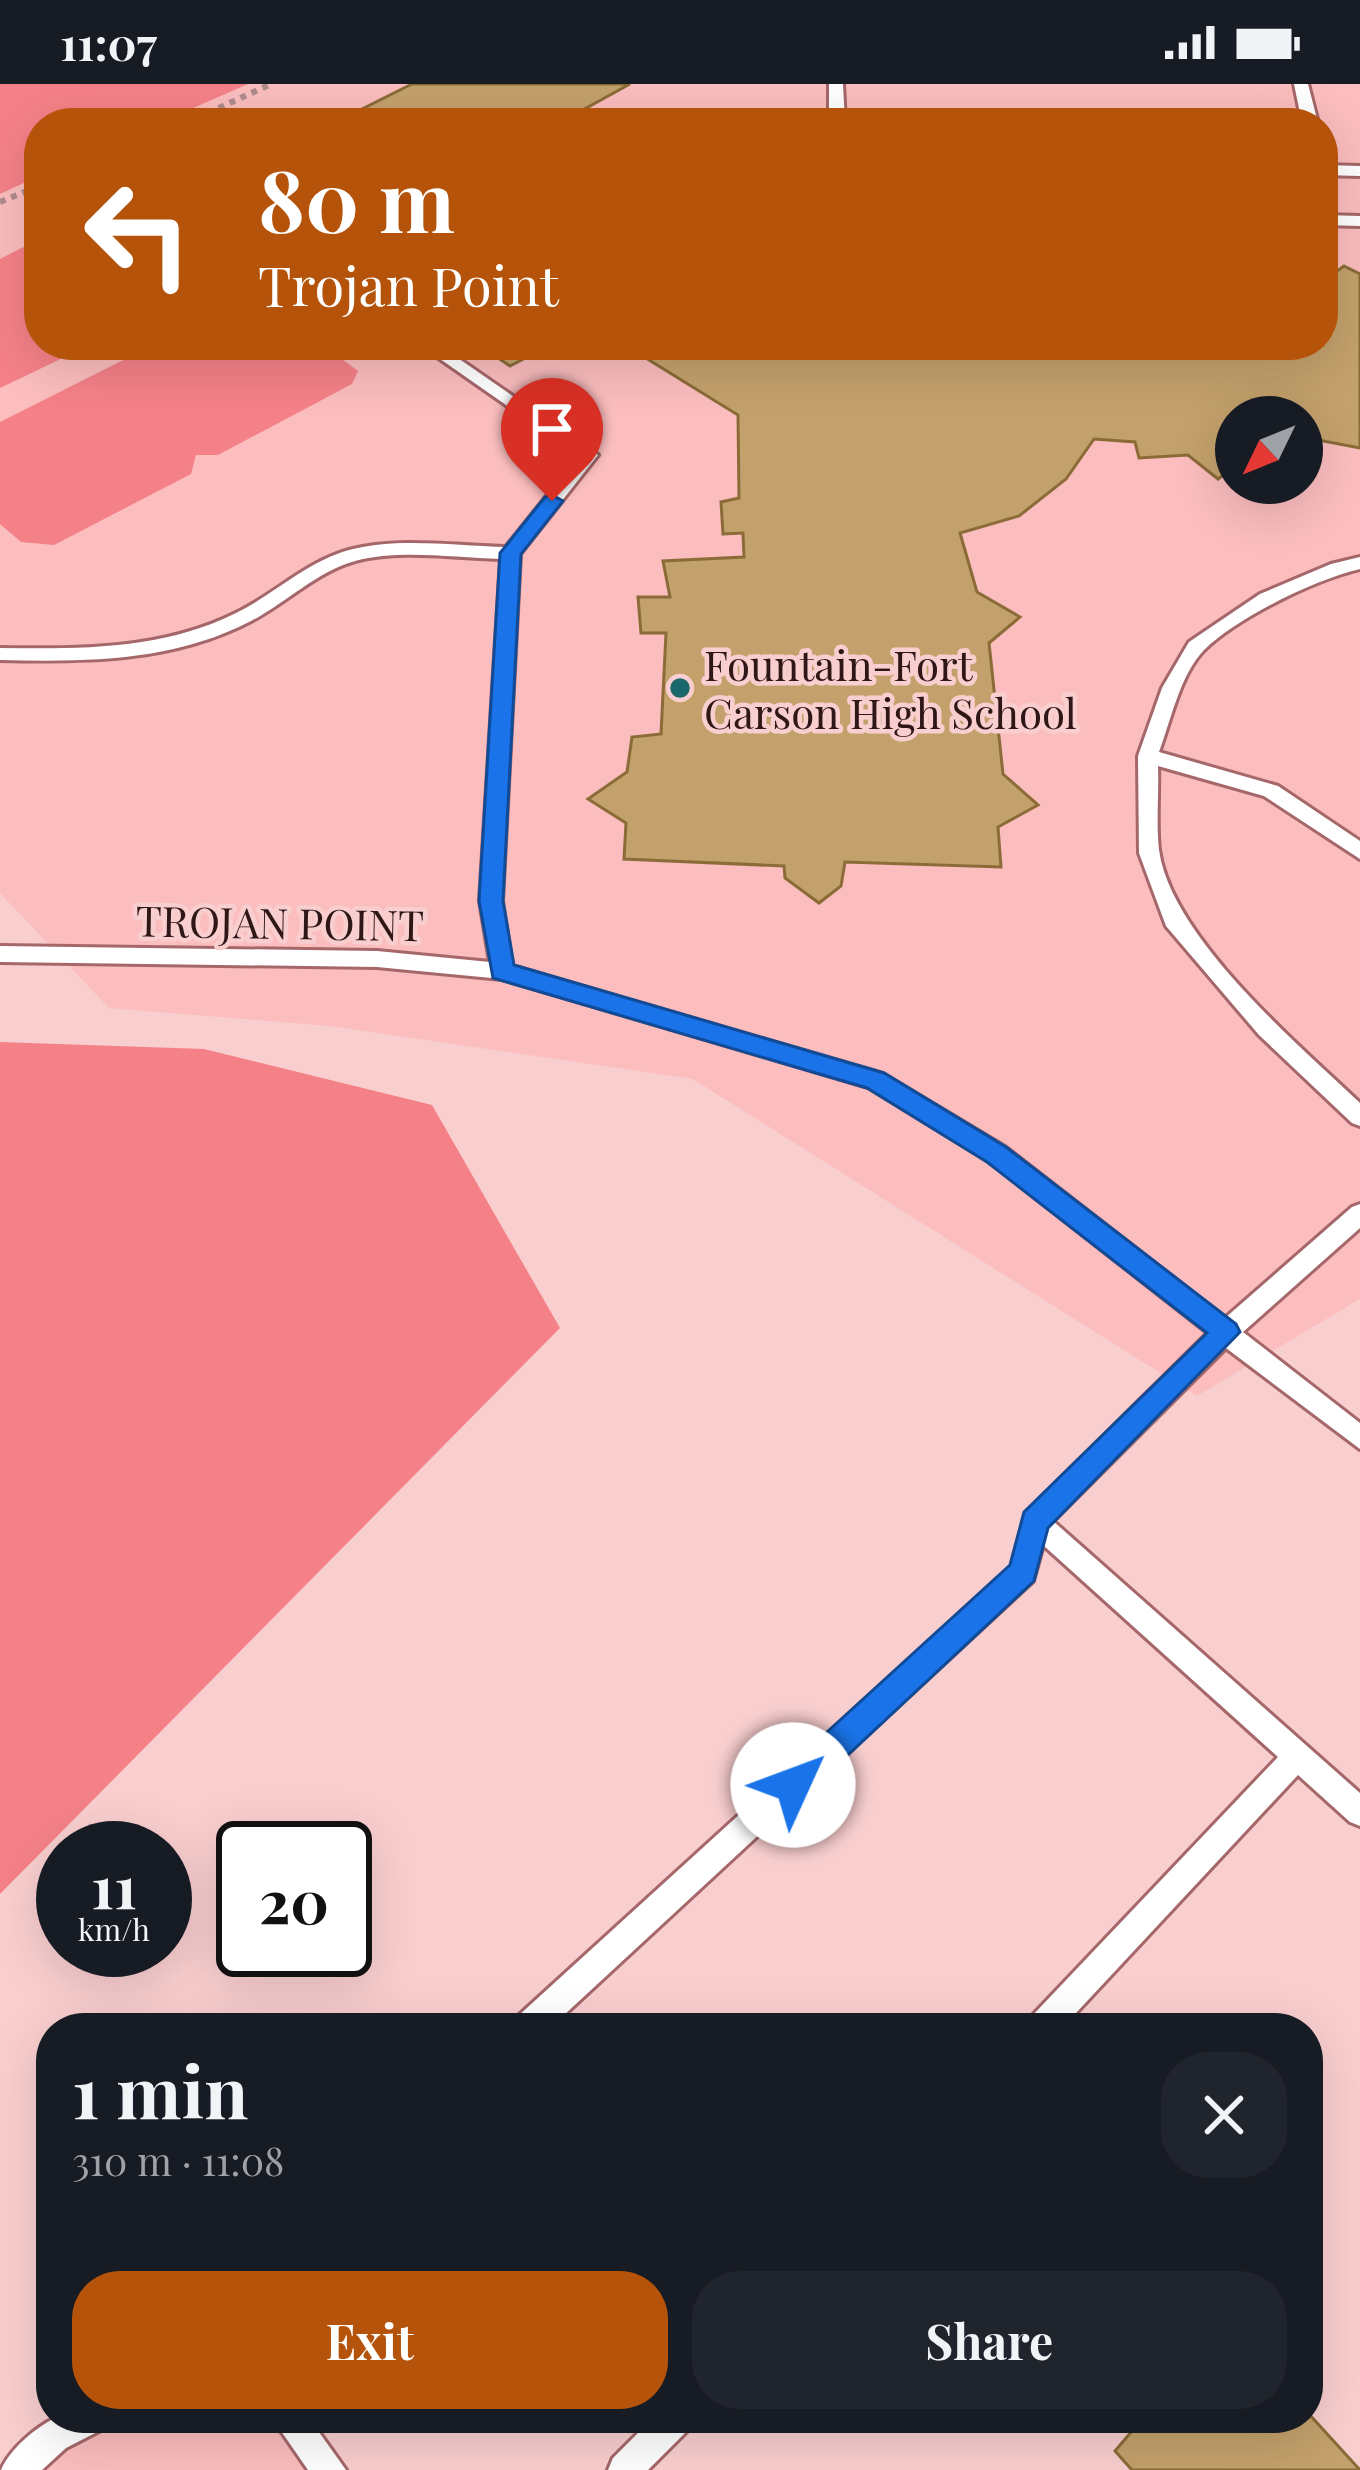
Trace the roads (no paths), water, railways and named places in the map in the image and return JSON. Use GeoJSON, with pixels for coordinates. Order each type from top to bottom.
{"type":"FeatureCollection","features":[{"type":"Feature","properties":{"kind":"lane"},"geometry":{"type":"LineString","coordinates":[[450,360],[590,455],[511,553],[491,901],[502,971]]}},
{"type":"Feature","properties":{"kind":"lane"},"geometry":{"type":"LineString","coordinates":[[0,654],[118,656],[190,643],[247,616],[308,574],[357,554],[511,553]]}},
{"type":"Feature","properties":{"kind":"lane"},"geometry":{"type":"LineString","coordinates":[[1360,563],[1268,598],[1196,646],[1172,688],[1148,757],[1149,853],[1174,920],[1267,1029],[1360,1117]]}},
{"type":"Feature","properties":{"kind":"lane"},"geometry":{"type":"LineString","coordinates":[[1148,757],[1271,790],[1360,851]]}},
{"type":"Feature","properties":{"kind":"lane","name":"TROJAN POINT"},"geometry":{"type":"LineString","coordinates":[[0,954],[377,959],[502,971],[875,1080],[997,1154],[1360,1438]]}},
{"type":"Feature","properties":{"kind":"lane"},"geometry":{"type":"LineString","coordinates":[[544,2013],[1024,1572],[1035,1521],[1226,1332],[1360,1214]]}},
{"type":"Feature","properties":{"kind":"lane"},"geometry":{"type":"LineString","coordinates":[[1035,1521],[1360,1812]]}},
{"type":"Feature","properties":{"kind":"lane"},"geometry":{"type":"LineString","coordinates":[[1056,2013],[1297,1756]]}},
{"type":"Feature","properties":{"kind":"lane"},"geometry":{"type":"LineString","coordinates":[[18,2470],[62,2433]]}},
{"type":"Feature","properties":{"kind":"lane"},"geometry":{"type":"LineString","coordinates":[[300,2433],[329,2470]]}},
{"type":"Feature","properties":{"kind":"lane"},"geometry":{"type":"LineString","coordinates":[[625,2470],[661,2433]]}},
{"type":"Feature","properties":{"kind":"place","name":"Fountain-Fort Carson High School"},"geometry":{"type":"Point","coordinates":[680,688]}}]}
